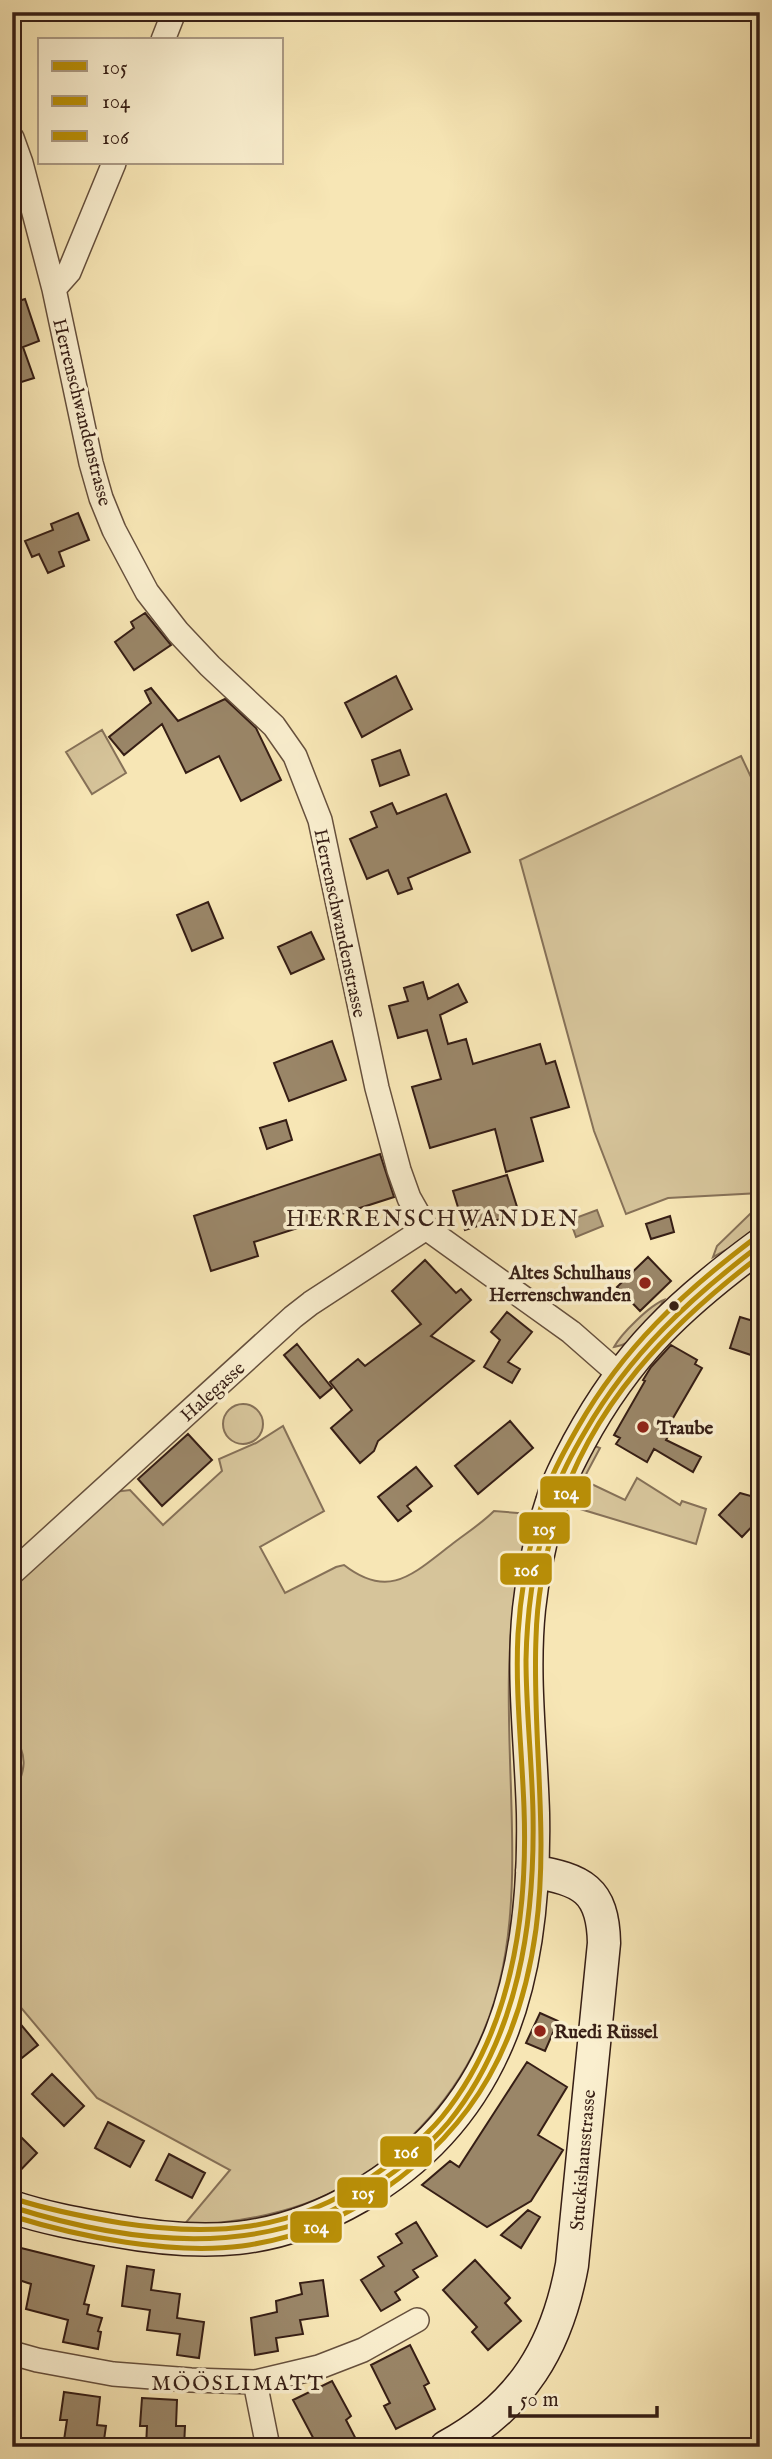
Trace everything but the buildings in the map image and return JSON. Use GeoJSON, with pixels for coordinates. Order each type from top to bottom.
{"type":"FeatureCollection","features":[{"type":"Feature","properties":{"kind":"main road"},"geometry":{"type":"LineString","coordinates":[[12,2207],[60,2221],[151,2238],[229,2240],[269,2234],[306,2222],[344,2205],[378,2185],[407,2163],[440,2131],[477,2082],[496,2047],[511,2011],[520,1977],[533,1871],[527,1647],[533,1581],[545,1525],[560,1479],[591,1420],[620,1375],[665,1323],[708,1283],[760,1245]]}},
{"type":"Feature","properties":{"kind":"main road","name":"Stuckishausstrasse"},"geometry":{"type":"LineString","coordinates":[[446,2447],[482,2424],[507,2402],[527,2379],[544,2354],[556,2329],[566,2298],[572,2265],[604,1925],[596,1900],[584,1887],[568,1878],[533,1871]]}},
{"type":"Feature","properties":{"kind":"street"},"geometry":{"type":"LineString","coordinates":[[164,38],[174,12]]}},
{"type":"Feature","properties":{"kind":"street","name":"Herrenschwandenstrasse"},"geometry":{"type":"LineString","coordinates":[[12,138],[54,289],[91,463],[101,498],[129,562],[155,603],[194,650],[267,718],[295,755],[325,838],[368,1047],[399,1170],[409,1198],[426,1228],[571,1332],[620,1375]]}},
{"type":"Feature","properties":{"kind":"street"},"geometry":{"type":"LineString","coordinates":[[54,289],[69,272],[114,164]]}},
{"type":"Feature","properties":{"kind":"street","name":"Halegasse"},"geometry":{"type":"LineString","coordinates":[[12,1573],[293,1317],[426,1228]]}},
{"type":"Feature","properties":{"kind":"street"},"geometry":{"type":"LineString","coordinates":[[12,2353],[37,2361],[113,2374],[255,2382],[320,2367],[363,2350],[417,2320]]}},
{"type":"Feature","properties":{"kind":"street"},"geometry":{"type":"LineString","coordinates":[[255,2382],[268,2447]]}},
{"type":"Feature","properties":{"kind":"shaded area"},"geometry":{"type":"Polygon","coordinates":[[[102,730],[126,773],[92,794],[66,752],[102,730]]]}},
{"type":"Feature","properties":{"kind":"shaded area"},"geometry":{"type":"Polygon","coordinates":[[[741,756],[760,796],[760,1193],[668,1198],[626,1214],[594,1131],[520,860],[741,756]]]}},
{"type":"Feature","properties":{"kind":"shaded area"},"geometry":{"type":"Polygon","coordinates":[[[760,1208],[760,1231],[713,1257],[717,1246],[753,1211],[760,1208]]]}},
{"type":"Feature","properties":{"kind":"shaded area"},"geometry":{"type":"Polygon","coordinates":[[[597,1210],[603,1226],[576,1237],[570,1220],[597,1210]]]}},
{"type":"Feature","properties":{"kind":"shaded area"},"geometry":{"type":"Polygon","coordinates":[[[664,1300],[637,1336],[614,1347],[636,1321],[664,1300]]]}},
{"type":"Feature","properties":{"kind":"shaded area"},"geometry":{"type":"Polygon","coordinates":[[[243,1404],[257,1410],[263,1424],[257,1438],[243,1444],[229,1438],[223,1424],[229,1410],[243,1404]]]}},
{"type":"Feature","properties":{"kind":"shaded area"},"geometry":{"type":"Polygon","coordinates":[[[283,1426],[324,1511],[260,1547],[285,1593],[344,1565],[374,1581],[400,1579],[425,1565],[494,1511],[530,1514],[515,1593],[509,1672],[512,1859],[510,1919],[501,1976],[483,2033],[454,2086],[410,2138],[359,2178],[305,2204],[246,2219],[183,2226],[230,2170],[97,2098],[12,1997],[12,1798],[24,1764],[21,1748],[12,1729],[12,1584],[114,1492],[130,1490],[163,1525],[222,1471],[219,1459],[256,1443],[283,1426]]]}},
{"type":"Feature","properties":{"kind":"shaded area"},"geometry":{"type":"Polygon","coordinates":[[[592,1445],[600,1448],[583,1480],[625,1500],[637,1478],[680,1505],[682,1501],[706,1509],[696,1544],[567,1505],[592,1445]]]}},
{"type":"Feature","properties":{"kind":"transit line","name":"106"},"geometry":{"type":"LineString","coordinates":[[15,2199],[81,2216],[155,2227],[219,2229],[250,2226],[281,2220],[341,2196],[399,2157],[442,2117],[466,2083],[485,2047],[500,2010],[518,1930],[524,1848],[517,1678],[518,1634],[527,1562],[546,1492],[578,1427],[615,1371],[656,1323],[679,1301],[755,1238]]}},
{"type":"Feature","properties":{"kind":"transit line","name":"105"},"geometry":{"type":"LineString","coordinates":[[12,2207],[103,2230],[149,2236],[196,2239],[242,2236],[287,2227],[330,2211],[371,2188],[402,2166],[448,2123],[472,2089],[492,2053],[507,2015],[526,1936],[533,1854],[526,1679],[527,1639],[537,1556],[554,1495],[568,1461],[622,1376],[686,1307],[760,1245]]}},
{"type":"Feature","properties":{"kind":"transit line","name":"104"},"geometry":{"type":"LineString","coordinates":[[12,2216],[66,2231],[156,2246],[215,2248],[280,2239],[334,2219],[383,2190],[416,2165],[444,2138],[468,2109],[489,2077],[506,2043],[519,2008],[536,1929],[541,1856],[535,1674],[537,1622],[542,1576],[557,1516],[590,1438],[612,1403],[665,1339],[695,1309],[760,1256]]}},
{"type":"Feature","properties":{"kind":"place","name":"Altes Schulhaus Herrenschwanden"},"geometry":{"type":"Point","coordinates":[645,1283]}},
{"type":"Feature","properties":{"kind":"place","name":"Traube"},"geometry":{"type":"Point","coordinates":[643,1427]}},
{"type":"Feature","properties":{"kind":"place","name":"Ruedi Rüssel"},"geometry":{"type":"Point","coordinates":[540,2031]}},
{"type":"Feature","properties":{"kind":"district","name":"HERRENSCHWANDEN"},"geometry":{"type":"Point","coordinates":[433,1218]}},
{"type":"Feature","properties":{"kind":"district","name":"MÖÖSLIMATT"},"geometry":{"type":"Point","coordinates":[238,2383]}}]}
